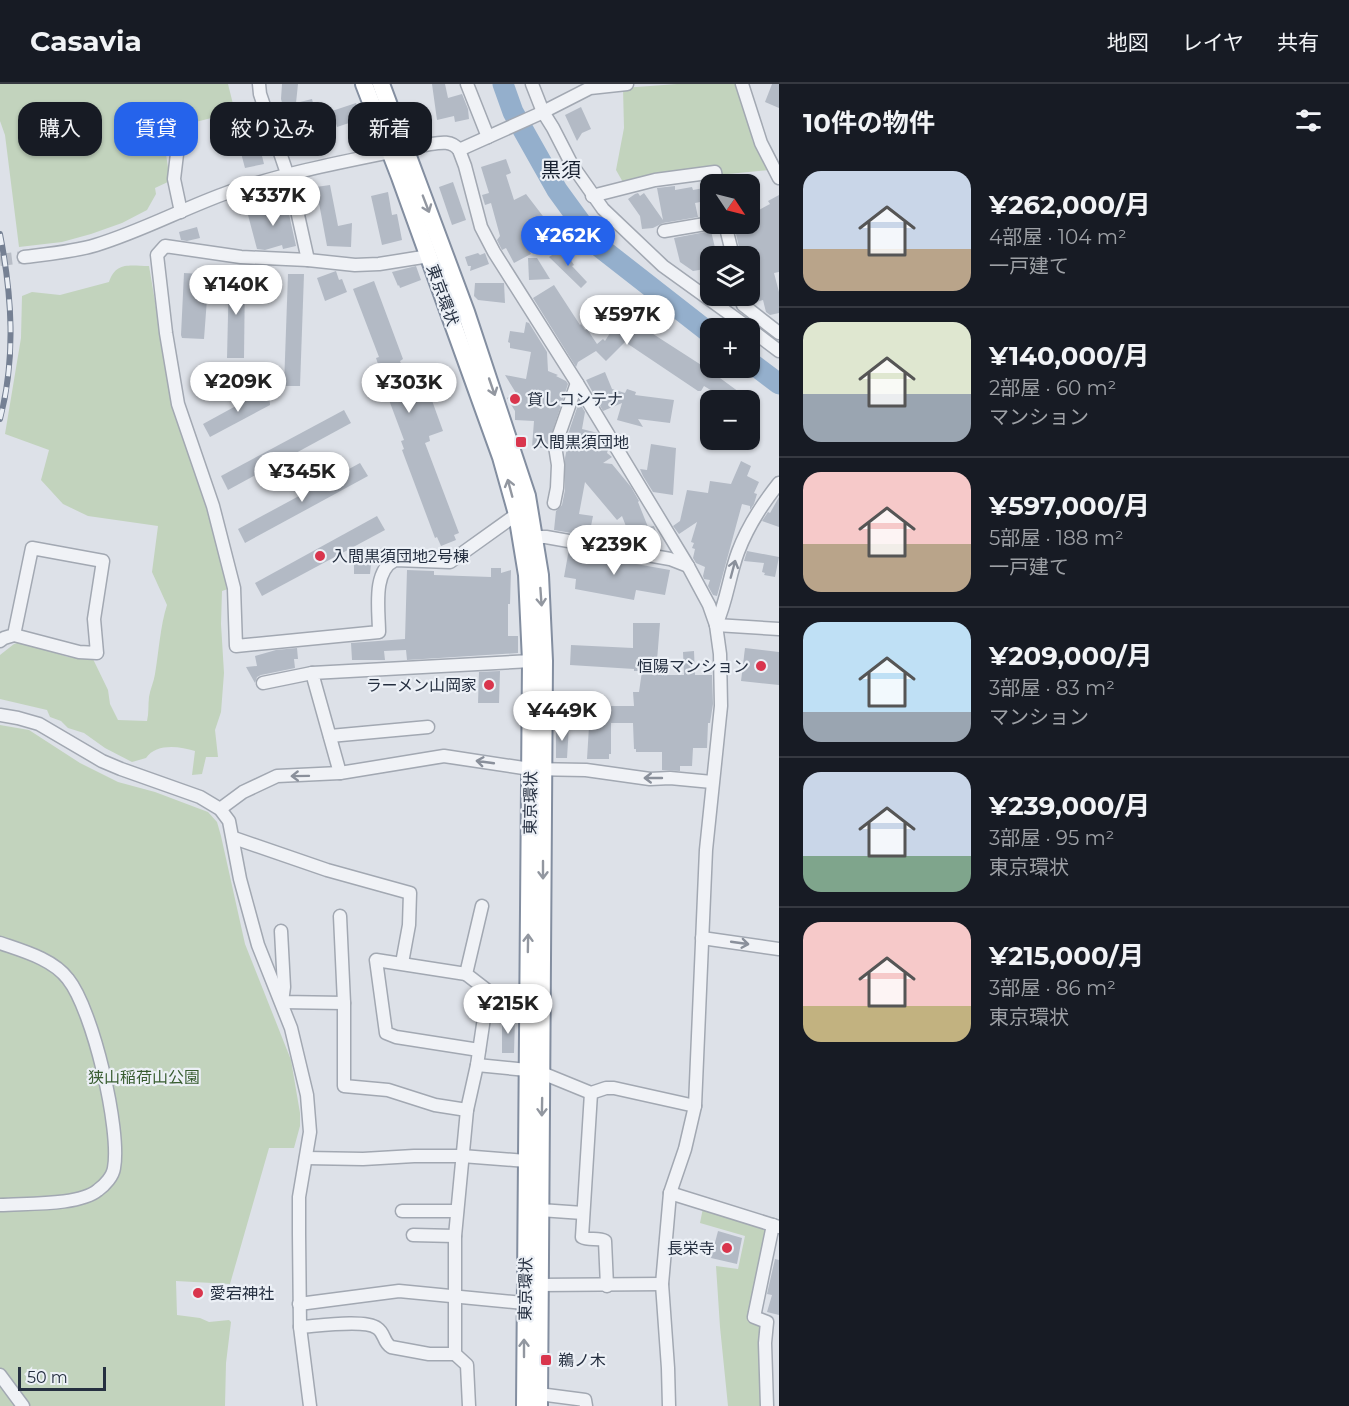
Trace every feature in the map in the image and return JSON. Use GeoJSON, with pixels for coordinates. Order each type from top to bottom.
{"type":"FeatureCollection","features":[{"type":"Feature","properties":{"kind":"highway","name":"東京環状"},"geometry":{"type":"LineString","coordinates":[[364,84],[373,102]]}},
{"type":"Feature","properties":{"kind":"highway","name":"東京環状"},"geometry":{"type":"LineString","coordinates":[[381,84],[386,102]]}},
{"type":"Feature","properties":{"kind":"highway","name":"東京環状"},"geometry":{"type":"LineString","coordinates":[[399,156],[429,256],[488,418],[517,514],[527,575],[536,769],[534,1072],[540,1210],[539,1285],[531,1304],[525,1406]]}},
{"type":"Feature","properties":{"kind":"highway","name":"東京環状"},"geometry":{"type":"LineString","coordinates":[[400,156],[450,270],[515,455],[527,496],[535,537],[544,638],[536,769]]}},
{"type":"Feature","properties":{"kind":"highway","name":"東京環状"},"geometry":{"type":"LineString","coordinates":[[534,1072],[526,1161],[531,1304],[539,1400]]}},
{"type":"Feature","properties":{"kind":"street"},"geometry":{"type":"LineString","coordinates":[[259,84],[260,94],[287,174],[308,260]]}},
{"type":"Feature","properties":{"kind":"street"},"geometry":{"type":"LineString","coordinates":[[467,84],[488,137]]}},
{"type":"Feature","properties":{"kind":"street"},"geometry":{"type":"LineString","coordinates":[[532,84],[541,113],[592,196],[632,239],[663,266],[735,318]]}},
{"type":"Feature","properties":{"kind":"street"},"geometry":{"type":"LineString","coordinates":[[459,150],[541,113],[589,86],[627,84]]}},
{"type":"Feature","properties":{"kind":"street"},"geometry":{"type":"LineString","coordinates":[[742,84],[761,143],[779,178]]}},
{"type":"Feature","properties":{"kind":"street"},"geometry":{"type":"LineString","coordinates":[[432,145],[448,142],[459,150],[486,237],[688,566],[709,605],[716,625],[720,654],[721,706],[706,850],[694,1106],[685,1149],[670,1193],[662,1284],[669,1406]]}},
{"type":"Feature","properties":{"kind":"street"},"geometry":{"type":"LineString","coordinates":[[177,156],[174,179],[181,212]]}},
{"type":"Feature","properties":{"kind":"street"},"geometry":{"type":"LineString","coordinates":[[24,257],[95,245],[228,193],[287,174],[374,156]]}},
{"type":"Feature","properties":{"kind":"street"},"geometry":{"type":"LineString","coordinates":[[592,196],[655,180],[703,172],[715,172],[715,174]]}},
{"type":"Feature","properties":{"kind":"street"},"geometry":{"type":"LineString","coordinates":[[664,231],[700,224]]}},
{"type":"Feature","properties":{"kind":"street"},"geometry":{"type":"LineString","coordinates":[[429,256],[380,264],[355,265],[241,257],[165,246],[157,255],[166,333],[178,404],[213,507],[234,588],[236,646],[379,632],[379,590],[383,571],[390,562],[395,560],[450,562],[517,514]]}},
{"type":"Feature","properties":{"kind":"street"},"geometry":{"type":"LineString","coordinates":[[745,306],[779,333]]}},
{"type":"Feature","properties":{"kind":"street"},"geometry":{"type":"LineString","coordinates":[[760,337],[779,351]]}},
{"type":"Feature","properties":{"kind":"street"},"geometry":{"type":"LineString","coordinates":[[554,504],[558,465],[555,446],[577,383]]}},
{"type":"Feature","properties":{"kind":"street"},"geometry":{"type":"LineString","coordinates":[[716,625],[724,608],[738,551],[758,514],[779,483]]}},
{"type":"Feature","properties":{"kind":"street"},"geometry":{"type":"LineString","coordinates":[[535,537],[670,559],[688,566]]}},
{"type":"Feature","properties":{"kind":"street"},"geometry":{"type":"LineString","coordinates":[[0,641],[14,635],[79,652],[97,653],[94,619],[103,561],[32,548],[14,635]]}},
{"type":"Feature","properties":{"kind":"street"},"geometry":{"type":"LineString","coordinates":[[716,625],[779,629]]}},
{"type":"Feature","properties":{"kind":"street"},"geometry":{"type":"LineString","coordinates":[[263,682],[312,673],[531,661]]}},
{"type":"Feature","properties":{"kind":"street"},"geometry":{"type":"LineString","coordinates":[[312,673],[340,773]]}},
{"type":"Feature","properties":{"kind":"street"},"geometry":{"type":"LineString","coordinates":[[0,715],[39,724],[121,770],[200,797],[220,809],[229,821],[240,879],[258,945],[291,1028],[308,1095],[310,1132],[299,1197],[299,1304],[310,1406]]}},
{"type":"Feature","properties":{"kind":"street"},"geometry":{"type":"LineString","coordinates":[[330,736],[428,727]]}},
{"type":"Feature","properties":{"kind":"street"},"geometry":{"type":"LineString","coordinates":[[220,809],[243,792],[277,776],[340,773],[444,756],[536,769],[586,770],[650,779],[670,778],[712,782]]}},
{"type":"Feature","properties":{"kind":"street"},"geometry":{"type":"LineString","coordinates":[[234,838],[327,870],[410,893],[409,925],[402,963]]}},
{"type":"Feature","properties":{"kind":"street"},"geometry":{"type":"LineString","coordinates":[[466,974],[482,906]]}},
{"type":"Feature","properties":{"kind":"street"},"geometry":{"type":"LineString","coordinates":[[340,916],[344,1003],[344,1086],[388,1090],[435,1105],[467,1110]]}},
{"type":"Feature","properties":{"kind":"street"},"geometry":{"type":"LineString","coordinates":[[281,931],[284,987],[282,1002]]}},
{"type":"Feature","properties":{"kind":"street"},"geometry":{"type":"LineString","coordinates":[[702,938],[779,949]]}},
{"type":"Feature","properties":{"kind":"street"},"geometry":{"type":"LineString","coordinates":[[0,944],[53,965],[69,979],[89,1022],[109,1096],[115,1155],[114,1171],[96,1192],[59,1203],[0,1206]]}},
{"type":"Feature","properties":{"kind":"street"},"geometry":{"type":"LineString","coordinates":[[455,1354],[453,1296],[457,1210],[467,1110],[477,1065],[488,991],[466,974],[376,960],[387,1033],[479,1050]]}},
{"type":"Feature","properties":{"kind":"street"},"geometry":{"type":"LineString","coordinates":[[282,1002],[344,1003]]}},
{"type":"Feature","properties":{"kind":"street"},"geometry":{"type":"LineString","coordinates":[[477,1065],[534,1072],[591,1093],[614,1088],[694,1106]]}},
{"type":"Feature","properties":{"kind":"street"},"geometry":{"type":"LineString","coordinates":[[591,1093],[582,1236],[585,1239],[605,1241],[607,1286]]}},
{"type":"Feature","properties":{"kind":"street"},"geometry":{"type":"LineString","coordinates":[[306,1158],[462,1156],[526,1161]]}},
{"type":"Feature","properties":{"kind":"street"},"geometry":{"type":"LineString","coordinates":[[670,1193],[776,1226],[754,1317],[767,1322],[765,1343],[767,1406]]}},
{"type":"Feature","properties":{"kind":"street"},"geometry":{"type":"LineString","coordinates":[[402,1211],[457,1210]]}},
{"type":"Feature","properties":{"kind":"street"},"geometry":{"type":"LineString","coordinates":[[540,1210],[583,1213]]}},
{"type":"Feature","properties":{"kind":"street"},"geometry":{"type":"LineString","coordinates":[[412,1235],[455,1236]]}},
{"type":"Feature","properties":{"kind":"street"},"geometry":{"type":"LineString","coordinates":[[539,1285],[662,1284]]}},
{"type":"Feature","properties":{"kind":"street"},"geometry":{"type":"LineString","coordinates":[[299,1304],[399,1291],[531,1304]]}},
{"type":"Feature","properties":{"kind":"street"},"geometry":{"type":"LineString","coordinates":[[300,1327],[354,1324],[374,1326],[380,1330],[386,1344],[391,1347],[429,1354],[455,1354],[467,1365],[469,1406]]}},
{"type":"Feature","properties":{"kind":"street"},"geometry":{"type":"LineString","coordinates":[[0,1375],[22,1406]]}},
{"type":"Feature","properties":{"kind":"street"},"geometry":{"type":"LineString","coordinates":[[539,1400],[585,1400],[586,1406]]}},
{"type":"Feature","properties":{"kind":"green space"},"geometry":{"type":"Polygon","coordinates":[[[0,84],[228,84],[232,102],[210,102],[210,118],[198,121],[198,102],[114,102],[114,156],[166,156],[170,181],[155,188],[156,194],[147,210],[122,223],[62,242],[19,247],[5,135],[0,121],[0,84]]]}},
{"type":"Feature","properties":{"kind":"green space"},"geometry":{"type":"Polygon","coordinates":[[[677,84],[736,84],[742,97],[753,142],[769,170],[700,174],[700,177],[624,184],[616,170],[624,128],[623,88],[677,84]]]}},
{"type":"Feature","properties":{"kind":"green space"},"geometry":{"type":"Polygon","coordinates":[[[125,266],[149,266],[173,407],[206,507],[228,589],[222,591],[221,624],[224,673],[221,712],[215,730],[218,757],[206,757],[202,774],[192,775],[195,751],[175,747],[162,748],[150,753],[146,758],[132,762],[105,748],[84,733],[68,728],[61,721],[50,717],[47,710],[0,699],[0,655],[14,644],[21,642],[68,657],[93,659],[108,690],[110,704],[118,720],[147,721],[167,605],[152,572],[158,526],[88,516],[63,504],[41,480],[49,450],[5,434],[21,338],[22,296],[32,292],[60,295],[109,282],[116,271],[125,266]]]}},
{"type":"Feature","properties":{"kind":"green space","name":"狭山稲荷山公園"},"geometry":{"type":"Polygon","coordinates":[[[0,725],[29,730],[80,763],[118,782],[155,792],[208,812],[217,822],[245,944],[291,1060],[300,1113],[300,1126],[294,1148],[269,1148],[230,1284],[176,1281],[177,1315],[200,1318],[209,1322],[229,1320],[231,1322],[226,1363],[225,1406],[0,1406],[0,725]]]}},
{"type":"Feature","properties":{"kind":"green space"},"geometry":{"type":"Polygon","coordinates":[[[703,1208],[768,1228],[750,1319],[762,1324],[763,1406],[728,1406],[716,1266],[738,1269],[745,1236],[700,1223],[703,1208]]]}},
{"type":"Feature","properties":{"kind":"building"},"geometry":{"type":"Polygon","coordinates":[[[282,84],[298,84],[296,102],[282,102],[282,84]]]}},
{"type":"Feature","properties":{"kind":"building"},"geometry":{"type":"Polygon","coordinates":[[[432,84],[445,84],[448,98],[462,94],[469,119],[455,122],[454,116],[437,120],[432,84]]]}},
{"type":"Feature","properties":{"kind":"building"},"geometry":{"type":"Polygon","coordinates":[[[772,84],[779,84],[779,108],[765,102],[772,84]]]}},
{"type":"Feature","properties":{"kind":"building"},"geometry":{"type":"Polygon","coordinates":[[[348,106],[348,123],[337,127],[336,110],[348,106]]]}},
{"type":"Feature","properties":{"kind":"building"},"geometry":{"type":"Polygon","coordinates":[[[581,107],[591,129],[582,133],[577,141],[565,115],[581,107]]]}},
{"type":"Feature","properties":{"kind":"building"},"geometry":{"type":"Polygon","coordinates":[[[242,156],[262,156],[264,164],[245,168],[242,156]]]}},
{"type":"Feature","properties":{"kind":"building"},"geometry":{"type":"Polygon","coordinates":[[[506,159],[511,173],[506,175],[514,200],[526,194],[549,224],[530,238],[528,236],[525,239],[531,254],[514,263],[506,248],[502,250],[497,240],[500,236],[491,203],[485,205],[482,195],[489,193],[481,167],[506,159]]]}},
{"type":"Feature","properties":{"kind":"building"},"geometry":{"type":"Polygon","coordinates":[[[453,182],[466,220],[452,225],[439,187],[453,182]]]}},
{"type":"Feature","properties":{"kind":"building"},"geometry":{"type":"Polygon","coordinates":[[[330,185],[338,226],[352,223],[351,247],[327,246],[316,187],[330,185]]]}},
{"type":"Feature","properties":{"kind":"building"},"geometry":{"type":"Polygon","coordinates":[[[675,186],[675,190],[692,187],[693,190],[700,189],[700,202],[695,203],[698,217],[642,229],[640,216],[628,199],[635,194],[638,193],[640,196],[644,193],[663,220],[657,188],[675,186]]]}},
{"type":"Feature","properties":{"kind":"building"},"geometry":{"type":"Polygon","coordinates":[[[388,192],[392,215],[397,214],[402,240],[382,245],[371,196],[388,192]]]}},
{"type":"Feature","properties":{"kind":"building"},"geometry":{"type":"Polygon","coordinates":[[[779,195],[779,272],[774,273],[779,292],[779,313],[770,315],[766,312],[763,300],[760,301],[760,246],[739,246],[736,234],[760,234],[760,209],[770,204],[768,201],[779,195]]]}},
{"type":"Feature","properties":{"kind":"building"},"geometry":{"type":"Polygon","coordinates":[[[285,196],[296,246],[283,249],[282,245],[265,250],[257,249],[248,215],[275,208],[273,199],[285,196]]]}},
{"type":"Feature","properties":{"kind":"building"},"geometry":{"type":"Polygon","coordinates":[[[197,227],[200,238],[181,240],[179,232],[197,227]]]}},
{"type":"Feature","properties":{"kind":"building"},"geometry":{"type":"Polygon","coordinates":[[[700,233],[712,234],[715,246],[700,246],[700,270],[693,271],[680,262],[674,238],[700,233]]]}},
{"type":"Feature","properties":{"kind":"building"},"geometry":{"type":"Polygon","coordinates":[[[563,248],[574,265],[572,266],[587,282],[581,288],[549,257],[563,248]]]}},
{"type":"Feature","properties":{"kind":"building"},"geometry":{"type":"Polygon","coordinates":[[[478,253],[480,255],[485,253],[489,264],[470,271],[471,266],[468,266],[465,257],[478,253]]]}},
{"type":"Feature","properties":{"kind":"building"},"geometry":{"type":"Polygon","coordinates":[[[528,258],[537,258],[550,279],[529,280],[528,258]]]}},
{"type":"Feature","properties":{"kind":"building"},"geometry":{"type":"Polygon","coordinates":[[[416,266],[421,280],[400,288],[392,272],[416,266]]]}},
{"type":"Feature","properties":{"kind":"building"},"geometry":{"type":"Polygon","coordinates":[[[336,271],[347,292],[325,301],[317,278],[336,271]]]}},
{"type":"Feature","properties":{"kind":"building"},"geometry":{"type":"Polygon","coordinates":[[[184,273],[201,274],[201,299],[207,299],[204,339],[182,338],[181,335],[184,273]]]}},
{"type":"Feature","properties":{"kind":"building"},"geometry":{"type":"Polygon","coordinates":[[[229,273],[245,273],[244,358],[227,358],[229,273]]]}},
{"type":"Feature","properties":{"kind":"building"},"geometry":{"type":"Polygon","coordinates":[[[288,274],[304,274],[300,386],[284,386],[288,274]]]}},
{"type":"Feature","properties":{"kind":"building"},"geometry":{"type":"Polygon","coordinates":[[[374,281],[403,359],[400,361],[411,388],[426,384],[443,431],[429,436],[430,441],[425,443],[459,533],[454,535],[456,540],[441,546],[437,537],[435,538],[402,450],[404,449],[401,441],[404,440],[377,368],[379,367],[376,358],[379,357],[353,289],[374,281]]]}},
{"type":"Feature","properties":{"kind":"building"},"geometry":{"type":"Polygon","coordinates":[[[475,283],[504,283],[505,303],[478,300],[474,296],[475,283]]]}},
{"type":"Feature","properties":{"kind":"building"},"geometry":{"type":"Polygon","coordinates":[[[554,285],[580,325],[585,330],[587,329],[597,344],[603,339],[605,341],[622,314],[700,364],[700,378],[720,378],[736,390],[711,390],[704,386],[698,391],[625,342],[606,361],[596,351],[578,362],[576,367],[533,298],[554,285]]]}},
{"type":"Feature","properties":{"kind":"building"},"geometry":{"type":"Polygon","coordinates":[[[526,322],[529,323],[547,352],[548,371],[558,375],[556,376],[568,384],[547,448],[532,447],[534,421],[515,420],[515,411],[507,398],[516,393],[505,375],[526,379],[531,352],[510,348],[508,342],[510,331],[524,333],[526,322]]]}},
{"type":"Feature","properties":{"kind":"building"},"geometry":{"type":"Polygon","coordinates":[[[605,372],[612,389],[625,393],[627,389],[636,392],[635,395],[674,400],[670,423],[638,419],[643,427],[617,420],[622,403],[603,411],[586,380],[605,372]]]}},
{"type":"Feature","properties":{"kind":"building"},"geometry":{"type":"Polygon","coordinates":[[[269,388],[270,405],[210,437],[203,424],[269,388]]]}},
{"type":"Feature","properties":{"kind":"building"},"geometry":{"type":"Polygon","coordinates":[[[579,402],[585,412],[582,429],[598,433],[608,450],[607,453],[612,457],[603,463],[612,464],[631,487],[639,501],[648,527],[654,526],[660,544],[649,547],[640,545],[640,543],[636,544],[633,532],[629,534],[622,516],[617,520],[585,482],[579,514],[593,516],[589,536],[554,530],[556,511],[562,505],[565,490],[565,458],[568,443],[565,443],[579,402]]]}},
{"type":"Feature","properties":{"kind":"building"},"geometry":{"type":"Polygon","coordinates":[[[344,410],[351,423],[228,490],[221,476],[344,410]]]}},
{"type":"Feature","properties":{"kind":"building"},"geometry":{"type":"Polygon","coordinates":[[[651,444],[676,448],[673,495],[653,492],[643,476],[640,469],[647,470],[651,444]]]}},
{"type":"Feature","properties":{"kind":"building"},"geometry":{"type":"Polygon","coordinates":[[[741,461],[751,466],[747,476],[759,482],[754,493],[757,494],[750,510],[750,506],[742,504],[717,596],[713,595],[708,586],[710,580],[704,579],[705,567],[696,563],[693,558],[695,549],[692,548],[694,543],[691,542],[697,522],[679,534],[673,526],[680,521],[687,490],[708,493],[710,481],[731,484],[741,461]]]}},
{"type":"Feature","properties":{"kind":"building"},"geometry":{"type":"Polygon","coordinates":[[[360,463],[368,476],[245,543],[238,529],[360,463]]]}},
{"type":"Feature","properties":{"kind":"building"},"geometry":{"type":"Polygon","coordinates":[[[779,497],[779,527],[762,521],[768,512],[770,513],[779,497]]]}},
{"type":"Feature","properties":{"kind":"building","name":"入間黒須団地2号棟"},"geometry":{"type":"Polygon","coordinates":[[[377,516],[385,530],[262,596],[255,583],[377,516]]]}},
{"type":"Feature","properties":{"kind":"building"},"geometry":{"type":"Polygon","coordinates":[[[569,549],[586,552],[585,555],[670,570],[665,595],[636,590],[634,600],[575,589],[576,579],[564,577],[569,549]]]}},
{"type":"Feature","properties":{"kind":"building"},"geometry":{"type":"Polygon","coordinates":[[[747,551],[779,557],[775,577],[764,575],[765,573],[762,572],[764,563],[744,561],[747,551]]]}},
{"type":"Feature","properties":{"kind":"building"},"geometry":{"type":"Polygon","coordinates":[[[354,563],[371,564],[370,574],[354,574],[354,563]]]}},
{"type":"Feature","properties":{"kind":"building"},"geometry":{"type":"Polygon","coordinates":[[[491,568],[501,568],[501,573],[511,570],[508,636],[518,636],[518,653],[407,660],[406,650],[384,651],[385,660],[352,660],[351,643],[405,639],[407,570],[434,571],[434,575],[491,577],[491,568]]]}},
{"type":"Feature","properties":{"kind":"building"},"geometry":{"type":"Polygon","coordinates":[[[633,623],[660,623],[656,673],[658,675],[684,675],[683,652],[694,651],[695,675],[712,675],[713,704],[710,723],[708,723],[707,748],[693,748],[692,766],[680,766],[680,771],[662,770],[662,752],[636,752],[633,723],[611,723],[609,759],[587,759],[590,710],[611,710],[611,706],[634,706],[633,692],[639,692],[642,671],[570,665],[571,645],[633,648],[633,623]]]}},
{"type":"Feature","properties":{"kind":"building"},"geometry":{"type":"Polygon","coordinates":[[[297,648],[298,659],[294,659],[295,668],[261,675],[257,677],[255,683],[246,667],[257,666],[255,656],[276,650],[297,648]]]}},
{"type":"Feature","properties":{"kind":"building","name":"恒陽マンション"},"geometry":{"type":"Polygon","coordinates":[[[745,648],[779,652],[779,685],[741,681],[745,648]]]}},
{"type":"Feature","properties":{"kind":"building","name":"ラーメン山岡家"},"geometry":{"type":"Polygon","coordinates":[[[500,671],[499,703],[478,703],[479,672],[500,671]]]}},
{"type":"Feature","properties":{"kind":"building"},"geometry":{"type":"Polygon","coordinates":[[[556,726],[569,726],[567,758],[556,758],[556,726]]]}},
{"type":"Feature","properties":{"kind":"building"},"geometry":{"type":"Polygon","coordinates":[[[502,1018],[515,1018],[514,1053],[502,1053],[502,1018]]]}},
{"type":"Feature","properties":{"kind":"building","name":"長栄寺"},"geometry":{"type":"Polygon","coordinates":[[[718,1231],[742,1238],[737,1264],[711,1258],[718,1231]]]}},
{"type":"Feature","properties":{"kind":"building"},"geometry":{"type":"Polygon","coordinates":[[[775,1259],[779,1260],[779,1315],[767,1312],[772,1295],[767,1294],[775,1259]]]}},
{"type":"Feature","properties":{"kind":"waterway"},"geometry":{"type":"LineString","coordinates":[[503,84],[513,112],[557,190],[597,245],[700,325]]}},
{"type":"Feature","properties":{"kind":"waterway"},"geometry":{"type":"LineString","coordinates":[[760,370],[779,384]]}},
{"type":"Feature","properties":{"kind":"tunnel"},"geometry":{"type":"LineString","coordinates":[[0,260],[24,257]]}},
{"type":"Feature","properties":{"kind":"railway"},"geometry":{"type":"LineString","coordinates":[[0,234],[7,280],[10,327],[8,373],[0,419]]}},
{"type":"Feature","properties":{"kind":"place","name":"貸しコンテナ"},"geometry":{"type":"Point","coordinates":[515,399]}},
{"type":"Feature","properties":{"kind":"place","name":"入間黒須団地"},"geometry":{"type":"Point","coordinates":[521,442]}},
{"type":"Feature","properties":{"kind":"place","name":"入間黒須団地2号棟"},"geometry":{"type":"Point","coordinates":[320,556]}},
{"type":"Feature","properties":{"kind":"place","name":"恒陽マンション"},"geometry":{"type":"Point","coordinates":[761,666]}},
{"type":"Feature","properties":{"kind":"place","name":"ラーメン山岡家"},"geometry":{"type":"Point","coordinates":[489,685]}},
{"type":"Feature","properties":{"kind":"place","name":"長栄寺"},"geometry":{"type":"Point","coordinates":[727,1248]}},
{"type":"Feature","properties":{"kind":"place","name":"愛宕神社"},"geometry":{"type":"Point","coordinates":[198,1293]}},
{"type":"Feature","properties":{"kind":"place","name":"鵜ノ木"},"geometry":{"type":"Point","coordinates":[546,1360]}},
{"type":"Feature","properties":{"kind":"district","name":"黒須"},"geometry":{"type":"Point","coordinates":[561,170]}}]}
